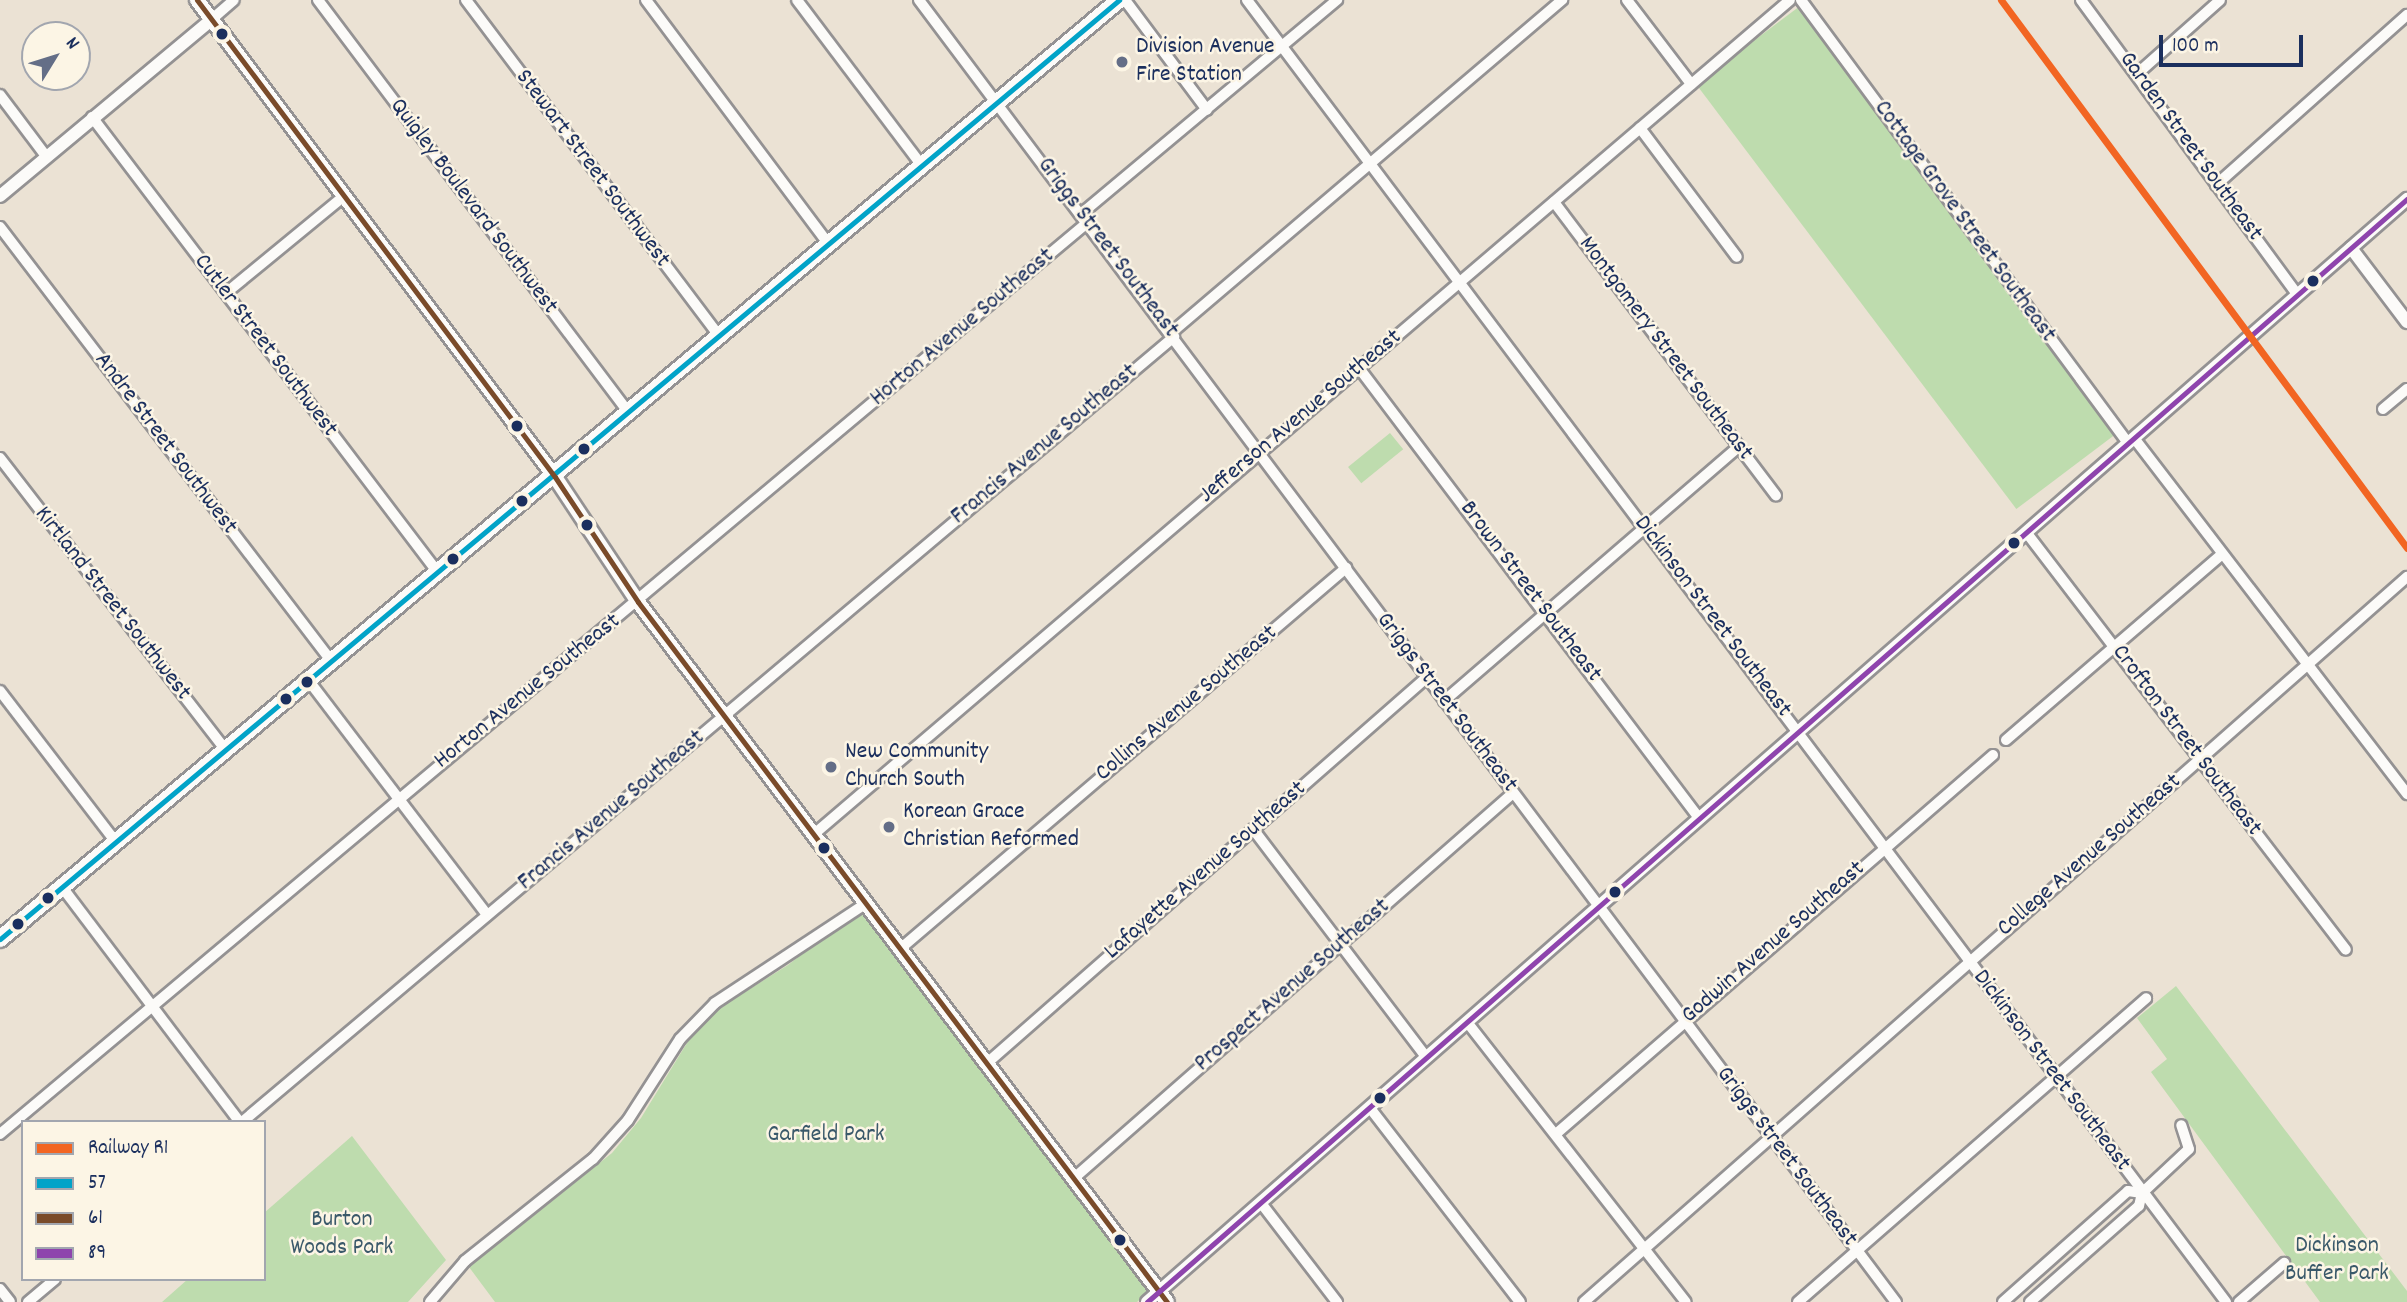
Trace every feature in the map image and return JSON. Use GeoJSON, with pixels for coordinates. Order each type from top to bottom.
{"type":"FeatureCollection","features":[{"type":"Feature","properties":{"kind":"main road"},"geometry":{"type":"LineString","coordinates":[[197,0],[555,477],[638,601],[1163,1297]]}},
{"type":"Feature","properties":{"kind":"main road"},"geometry":{"type":"LineString","coordinates":[[2,933],[62,887],[555,477],[997,103],[1109,3]]}},
{"type":"Feature","properties":{"kind":"street"},"geometry":{"type":"LineString","coordinates":[[0,196],[234,0]]}},
{"type":"Feature","properties":{"kind":"street","name":"Quigley Boulevard Southwest"},"geometry":{"type":"LineString","coordinates":[[318,0],[629,413]]}},
{"type":"Feature","properties":{"kind":"street","name":"Stewart Street Southwest"},"geometry":{"type":"LineString","coordinates":[[466,0],[720,337]]}},
{"type":"Feature","properties":{"kind":"street"},"geometry":{"type":"LineString","coordinates":[[646,0],[829,245]]}},
{"type":"Feature","properties":{"kind":"street"},"geometry":{"type":"LineString","coordinates":[[797,0],[922,166]]}},
{"type":"Feature","properties":{"kind":"street","name":"Griggs Street Southeast"},"geometry":{"type":"LineString","coordinates":[[919,0],[1896,1302]]}},
{"type":"Feature","properties":{"kind":"street"},"geometry":{"type":"LineString","coordinates":[[1125,0],[1207,110]]}},
{"type":"Feature","properties":{"kind":"street","name":"Dickinson Street Southeast"},"geometry":{"type":"LineString","coordinates":[[1247,0],[2226,1302]]}},
{"type":"Feature","properties":{"kind":"street","name":"Horton Avenue Southeast"},"geometry":{"type":"LineString","coordinates":[[0,1134],[399,797],[638,601],[1337,0]]}},
{"type":"Feature","properties":{"kind":"street","name":"Francis Avenue Southeast"},"geometry":{"type":"LineString","coordinates":[[243,1120],[725,717],[1562,0]]}},
{"type":"Feature","properties":{"kind":"street"},"geometry":{"type":"LineString","coordinates":[[1627,0],[1691,84]]}},
{"type":"Feature","properties":{"kind":"street","name":"Jefferson Avenue Southeast"},"geometry":{"type":"LineString","coordinates":[[813,835],[1790,0]]}},
{"type":"Feature","properties":{"kind":"street","name":"Cottage Grove Street Southeast"},"geometry":{"type":"LineString","coordinates":[[1801,0],[2131,441],[2407,794]]}},
{"type":"Feature","properties":{"kind":"street","name":"Garden Street Southeast"},"geometry":{"type":"LineString","coordinates":[[2081,0],[2298,295]]}},
{"type":"Feature","properties":{"kind":"street"},"geometry":{"type":"LineString","coordinates":[[2137,74],[2220,0]]}},
{"type":"Feature","properties":{"kind":"street"},"geometry":{"type":"LineString","coordinates":[[2216,185],[2407,15]]}},
{"type":"Feature","properties":{"kind":"street"},"geometry":{"type":"LineString","coordinates":[[0,95],[46,156]]}},
{"type":"Feature","properties":{"kind":"street","name":"Cutler Street Southwest"},"geometry":{"type":"LineString","coordinates":[[92,117],[439,574]]}},
{"type":"Feature","properties":{"kind":"street"},"geometry":{"type":"LineString","coordinates":[[1640,128],[1737,257]]}},
{"type":"Feature","properties":{"kind":"street"},"geometry":{"type":"LineString","coordinates":[[226,293],[344,196]]}},
{"type":"Feature","properties":{"kind":"street"},"geometry":{"type":"LineString","coordinates":[[1147,1302],[1163,1297],[1261,1203],[1597,906],[2407,199]]}},
{"type":"Feature","properties":{"kind":"street","name":"Montgomery Street Southeast"},"geometry":{"type":"LineString","coordinates":[[1553,202],[1776,496]]}},
{"type":"Feature","properties":{"kind":"street","name":"Andre Street Southwest"},"geometry":{"type":"LineString","coordinates":[[0,226],[332,662]]}},
{"type":"Feature","properties":{"kind":"street"},"geometry":{"type":"LineString","coordinates":[[2351,248],[2407,321]]}},
{"type":"Feature","properties":{"kind":"street","name":"Brown Street Southeast"},"geometry":{"type":"LineString","coordinates":[[1359,368],[1699,818]]}},
{"type":"Feature","properties":{"kind":"street"},"geometry":{"type":"LineString","coordinates":[[2383,409],[2407,389]]}},
{"type":"Feature","properties":{"kind":"street"},"geometry":{"type":"LineString","coordinates":[[1444,701],[1739,446]]}},
{"type":"Feature","properties":{"kind":"street","name":"Kirtland Street Southwest"},"geometry":{"type":"LineString","coordinates":[[0,458],[226,750]]}},
{"type":"Feature","properties":{"kind":"street","name":"Crofton Street Southeast"},"geometry":{"type":"LineString","coordinates":[[2026,532],[2346,950]]}},
{"type":"Feature","properties":{"kind":"street"},"geometry":{"type":"LineString","coordinates":[[2006,740],[2222,554]]}},
{"type":"Feature","properties":{"kind":"street","name":"Collins Avenue Southeast"},"geometry":{"type":"LineString","coordinates":[[900,949],[1346,568]]}},
{"type":"Feature","properties":{"kind":"street","name":"College Avenue Southeast"},"geometry":{"type":"LineString","coordinates":[[1584,1302],[2407,577]]}},
{"type":"Feature","properties":{"kind":"street","name":"Lafayette Avenue Southeast"},"geometry":{"type":"LineString","coordinates":[[986,1064],[1426,678]]}},
{"type":"Feature","properties":{"kind":"street"},"geometry":{"type":"LineString","coordinates":[[309,681],[487,915]]}},
{"type":"Feature","properties":{"kind":"street"},"geometry":{"type":"LineString","coordinates":[[0,691],[116,842]]}},
{"type":"Feature","properties":{"kind":"street","name":"Godwin Avenue Southeast"},"geometry":{"type":"LineString","coordinates":[[1558,1133],[1993,755]]}},
{"type":"Feature","properties":{"kind":"street","name":"Prospect Avenue Southeast"},"geometry":{"type":"LineString","coordinates":[[1073,1179],[1513,793]]}},
{"type":"Feature","properties":{"kind":"street"},"geometry":{"type":"LineString","coordinates":[[1253,829],[1426,1057]]}},
{"type":"Feature","properties":{"kind":"street"},"geometry":{"type":"LineString","coordinates":[[62,887],[239,1120]]}},
{"type":"Feature","properties":{"kind":"street"},"geometry":{"type":"LineString","coordinates":[[430,1302],[465,1261],[593,1158],[628,1120],[680,1039],[715,1003],[866,904]]}},
{"type":"Feature","properties":{"kind":"street"},"geometry":{"type":"LineString","coordinates":[[1798,1302],[2146,998]]}},
{"type":"Feature","properties":{"kind":"street"},"geometry":{"type":"LineString","coordinates":[[1467,1022],[1558,1133],[1686,1302]]}},
{"type":"Feature","properties":{"kind":"street"},"geometry":{"type":"LineString","coordinates":[[1370,1108],[1520,1302]]}},
{"type":"Feature","properties":{"kind":"street"},"geometry":{"type":"LineString","coordinates":[[2030,1302],[2139,1206],[2142,1193],[2189,1149],[2181,1125]]}},
{"type":"Feature","properties":{"kind":"street"},"geometry":{"type":"LineString","coordinates":[[2003,1302],[2128,1191],[2142,1193]]}},
{"type":"Feature","properties":{"kind":"street"},"geometry":{"type":"LineString","coordinates":[[1261,1203],[1337,1302]]}},
{"type":"Feature","properties":{"kind":"street"},"geometry":{"type":"LineString","coordinates":[[2239,1302],[2284,1263]]}},
{"type":"Feature","properties":{"kind":"street"},"geometry":{"type":"LineString","coordinates":[[28,1302],[53,1281]]}},
{"type":"Feature","properties":{"kind":"street"},"geometry":{"type":"LineString","coordinates":[[0,1289],[10,1302]]}},
{"type":"Feature","properties":{"kind":"green space"},"geometry":{"type":"Polygon","coordinates":[[[1800,6],[2120,431],[2016,509],[1696,84],[1800,6]]]}},
{"type":"Feature","properties":{"kind":"green space"},"geometry":{"type":"Polygon","coordinates":[[[1390,433],[1403,449],[1361,483],[1348,467],[1390,433]]]}},
{"type":"Feature","properties":{"kind":"green space","name":"Garfield Park"},"geometry":{"type":"Polygon","coordinates":[[[862,907],[1150,1291],[1137,1302],[495,1302],[469,1267],[612,1153],[641,1118],[690,1038],[721,1007],[788,965],[862,907]]]}},
{"type":"Feature","properties":{"kind":"green space","name":"Dickinson Buffer Park"},"geometry":{"type":"Polygon","coordinates":[[[2176,986],[2407,1291],[2407,1302],[2320,1302],[2151,1072],[2167,1059],[2137,1018],[2176,986]]]}},
{"type":"Feature","properties":{"kind":"green space","name":"Burton Woods Park"},"geometry":{"type":"Polygon","coordinates":[[[352,1136],[446,1260],[408,1302],[162,1302],[186,1281],[266,1281],[266,1211],[352,1136]]]}},
{"type":"Feature","properties":{"kind":"rail line","name":"R1"},"geometry":{"type":"LineString","coordinates":[[2001,0],[2407,548]]}},
{"type":"Feature","properties":{"kind":"transit line","name":"61"},"geometry":{"type":"LineString","coordinates":[[197,0],[555,477],[638,602],[1167,1302]]}},
{"type":"Feature","properties":{"kind":"transit line","name":"57"},"geometry":{"type":"LineString","coordinates":[[0,939],[1119,0]]}},
{"type":"Feature","properties":{"kind":"transit line","name":"89"},"geometry":{"type":"LineString","coordinates":[[1147,1302],[2407,199]]}},
{"type":"Feature","properties":{"kind":"place","name":"Division Avenue Fire Station"},"geometry":{"type":"Point","coordinates":[1122,62]}},
{"type":"Feature","properties":{"kind":"place","name":"New Community Church South"},"geometry":{"type":"Point","coordinates":[831,767]}},
{"type":"Feature","properties":{"kind":"place","name":"Korean Grace Christian Reformed"},"geometry":{"type":"Point","coordinates":[889,827]}}]}
